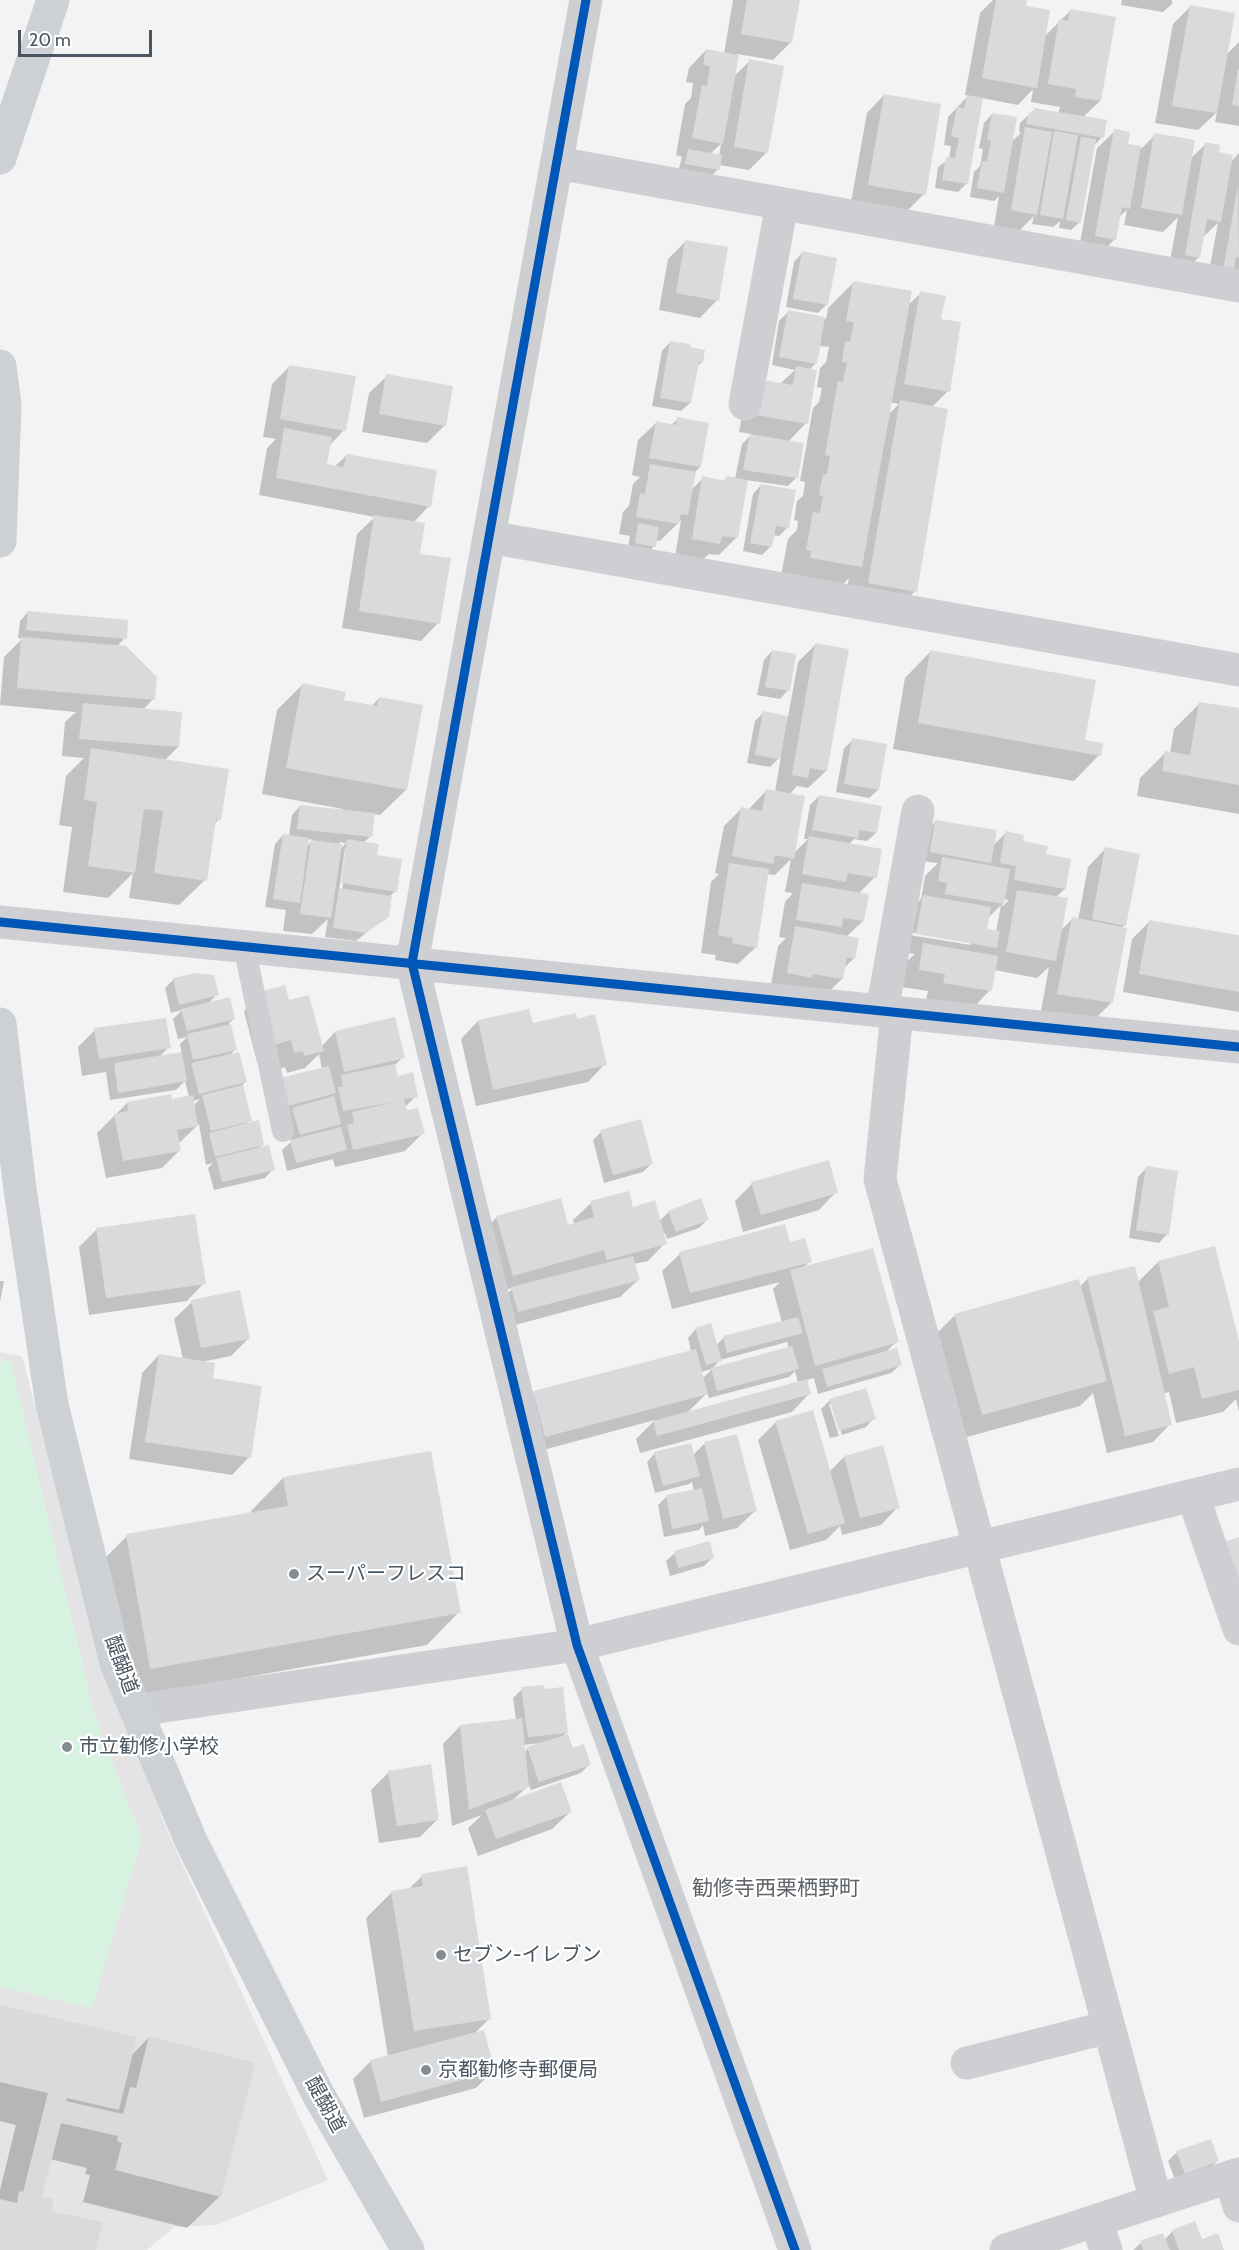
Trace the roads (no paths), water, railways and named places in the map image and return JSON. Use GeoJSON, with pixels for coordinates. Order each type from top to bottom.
{"type":"FeatureCollection","features":[{"type":"Feature","properties":{"kind":"main road"},"geometry":{"type":"LineString","coordinates":[[0,158],[53,0]]}},
{"type":"Feature","properties":{"kind":"main road"},"geometry":{"type":"LineString","coordinates":[[0,366],[4,405],[0,541]]}},
{"type":"Feature","properties":{"kind":"main road","name":"醍醐道"},"geometry":{"type":"LineString","coordinates":[[0,1024],[20,1189],[52,1405],[116,1663],[138,1710],[191,1841],[318,2094],[408,2250]]}},
{"type":"Feature","properties":{"kind":"street"},"geometry":{"type":"LineString","coordinates":[[586,0],[412,963],[576,1645],[795,2250]]}},
{"type":"Feature","properties":{"kind":"street"},"geometry":{"type":"LineString","coordinates":[[557,163],[1239,286]]}},
{"type":"Feature","properties":{"kind":"street"},"geometry":{"type":"LineString","coordinates":[[745,404],[782,204]]}},
{"type":"Feature","properties":{"kind":"street"},"geometry":{"type":"LineString","coordinates":[[489,537],[1239,670]]}},
{"type":"Feature","properties":{"kind":"street"},"geometry":{"type":"LineString","coordinates":[[918,811],[890,1012],[880,1179],[1156,2201]]}},
{"type":"Feature","properties":{"kind":"street"},"geometry":{"type":"LineString","coordinates":[[0,922],[1239,1047]]}},
{"type":"Feature","properties":{"kind":"street"},"geometry":{"type":"LineString","coordinates":[[138,1710],[576,1645],[1239,1484]]}},
{"type":"Feature","properties":{"kind":"street"},"geometry":{"type":"LineString","coordinates":[[1193,1496],[1239,1629]]}},
{"type":"Feature","properties":{"kind":"street"},"geometry":{"type":"LineString","coordinates":[[967,2063],[1109,2027]]}},
{"type":"Feature","properties":{"kind":"street"},"geometry":{"type":"LineString","coordinates":[[1006,2250],[1101,2235],[1156,2201],[1236,2185]]}},
{"type":"Feature","properties":{"kind":"lane"},"geometry":{"type":"LineString","coordinates":[[244,946],[283,1131]]}},
{"type":"Feature","properties":{"kind":"place","name":"スーパーフレスコ"},"geometry":{"type":"Point","coordinates":[294,1574]}},
{"type":"Feature","properties":{"kind":"place","name":"市立勧修小学校"},"geometry":{"type":"Point","coordinates":[67,1747]}},
{"type":"Feature","properties":{"kind":"place","name":"セブン-イレブン"},"geometry":{"type":"Point","coordinates":[441,1955]}},
{"type":"Feature","properties":{"kind":"place","name":"京都勧修寺郵便局"},"geometry":{"type":"Point","coordinates":[426,2070]}},
{"type":"Feature","properties":{"kind":"district","name":"勧修寺西栗栖野町"},"geometry":{"type":"Point","coordinates":[776,1889]}}]}
